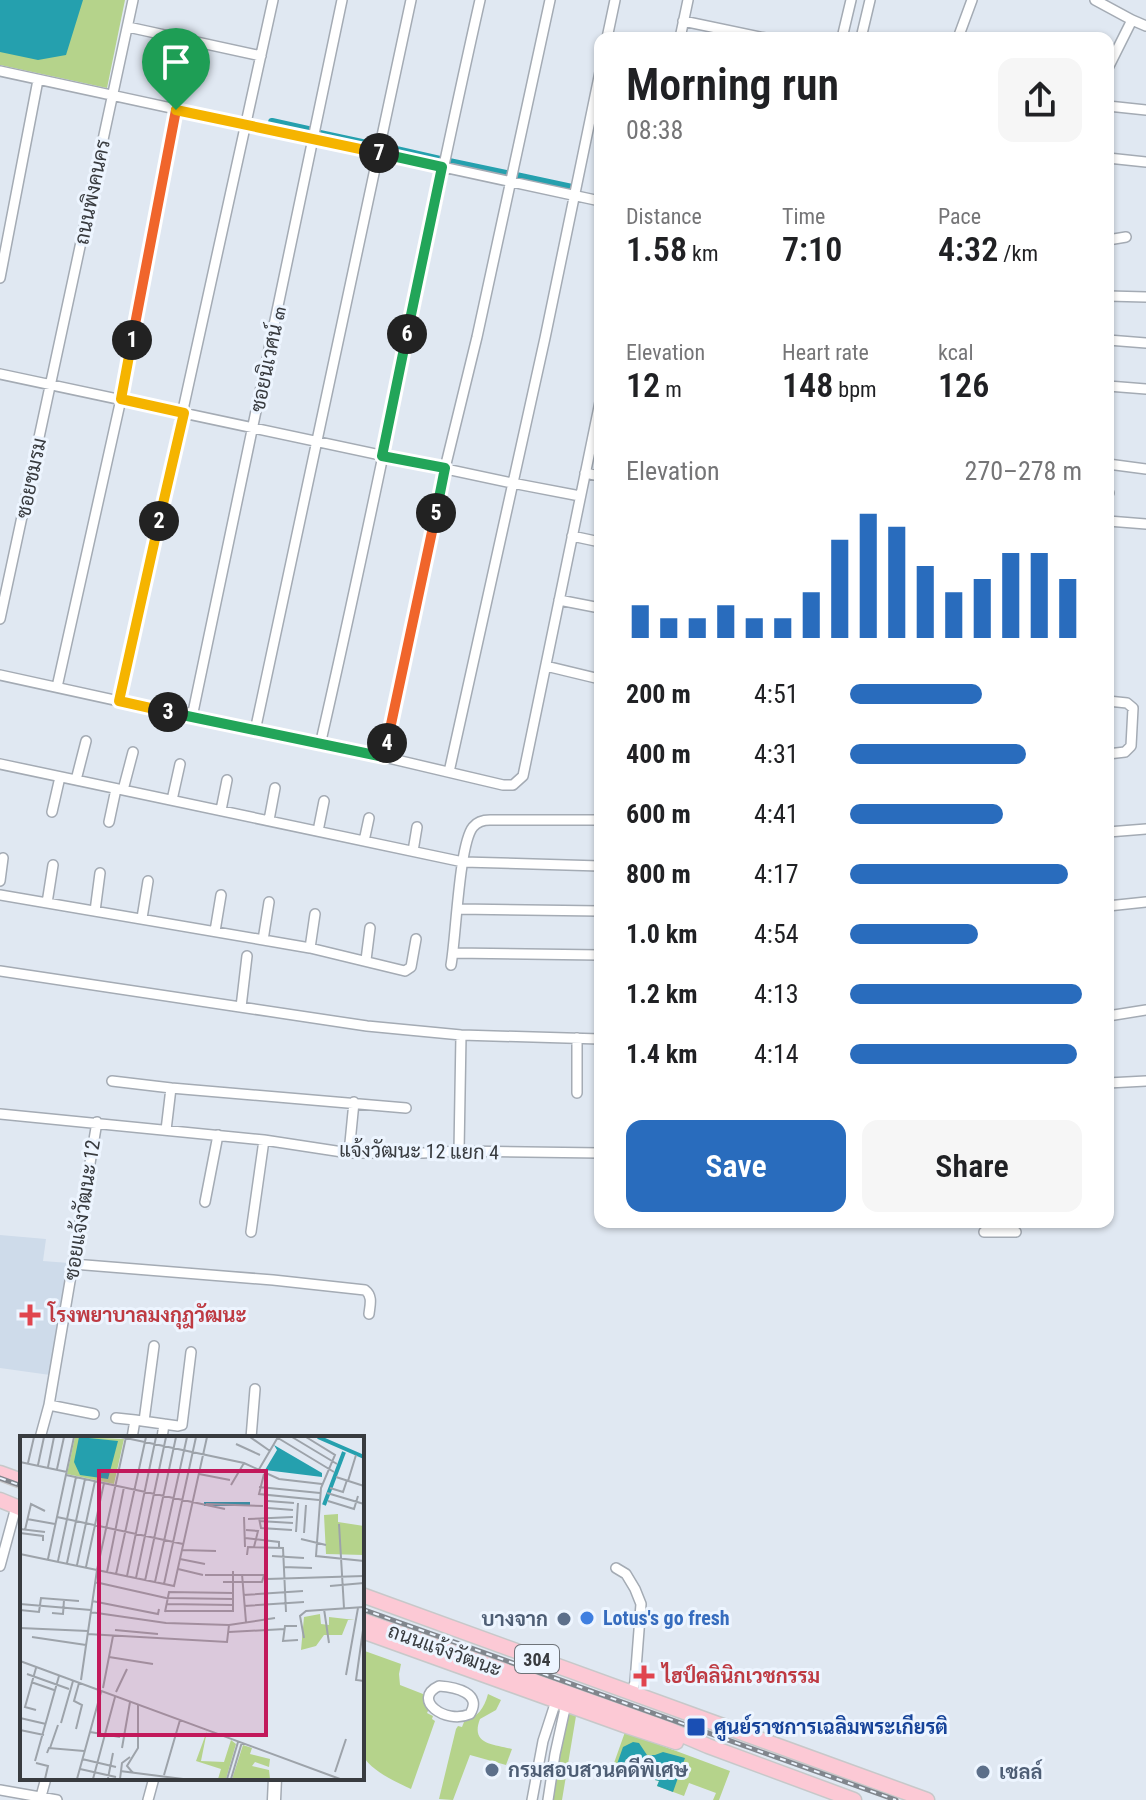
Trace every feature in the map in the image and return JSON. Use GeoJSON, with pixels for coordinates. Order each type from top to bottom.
{"type":"FeatureCollection","features":[{"type":"Feature","properties":{"kind":"main road"},"geometry":{"type":"LineString","coordinates":[[0,1465],[20,1472]]}},
{"type":"Feature","properties":{"kind":"main road"},"geometry":{"type":"LineString","coordinates":[[0,1473],[20,1480]]}},
{"type":"Feature","properties":{"kind":"main road"},"geometry":{"type":"LineString","coordinates":[[0,1491],[20,1505]]}},
{"type":"Feature","properties":{"kind":"main road"},"geometry":{"type":"LineString","coordinates":[[0,1500],[20,1505]]}},
{"type":"Feature","properties":{"kind":"main road","name":"ถนนแจ้งวัฒนะ"},"geometry":{"type":"LineString","coordinates":[[364,1596],[927,1800]]}},
{"type":"Feature","properties":{"kind":"main road","name":"ถนนแจ้งวัฒนะ"},"geometry":{"type":"LineString","coordinates":[[364,1605],[708,1746],[854,1800]]}},
{"type":"Feature","properties":{"kind":"main road","name":"ถนนแจ้งวัฒนะ"},"geometry":{"type":"LineString","coordinates":[[364,1621],[673,1715],[713,1723]]}},
{"type":"Feature","properties":{"kind":"main road","name":"ถนนแจ้งวัฒนะ"},"geometry":{"type":"LineString","coordinates":[[364,1632],[675,1742],[708,1746]]}},
{"type":"Feature","properties":{"kind":"street","name":"ถนนพิงคนคร"},"geometry":{"type":"LineString","coordinates":[[51,384],[133,0]]}},
{"type":"Feature","properties":{"kind":"street"},"geometry":{"type":"LineString","coordinates":[[119,701],[273,0]]}},
{"type":"Feature","properties":{"kind":"street","name":"ซอยนิเวศน์ ๓"},"geometry":{"type":"LineString","coordinates":[[192,717],[342,0]]}},
{"type":"Feature","properties":{"kind":"street"},"geometry":{"type":"LineString","coordinates":[[255,731],[411,0]]}},
{"type":"Feature","properties":{"kind":"street"},"geometry":{"type":"LineString","coordinates":[[320,745],[480,0]]}},
{"type":"Feature","properties":{"kind":"street"},"geometry":{"type":"LineString","coordinates":[[384,757],[550,0]]}},
{"type":"Feature","properties":{"kind":"street"},"geometry":{"type":"LineString","coordinates":[[608,32],[615,0]]}},
{"type":"Feature","properties":{"kind":"street"},"geometry":{"type":"LineString","coordinates":[[681,32],[688,0]]}},
{"type":"Feature","properties":{"kind":"street"},"geometry":{"type":"LineString","coordinates":[[843,32],[851,0]]}},
{"type":"Feature","properties":{"kind":"street"},"geometry":{"type":"LineString","coordinates":[[862,32],[870,0]]}},
{"type":"Feature","properties":{"kind":"street"},"geometry":{"type":"LineString","coordinates":[[960,32],[972,0]]}},
{"type":"Feature","properties":{"kind":"street"},"geometry":{"type":"LineString","coordinates":[[1095,0],[1146,26]]}},
{"type":"Feature","properties":{"kind":"street"},"geometry":{"type":"LineString","coordinates":[[1114,56],[1132,20]]}},
{"type":"Feature","properties":{"kind":"street"},"geometry":{"type":"LineString","coordinates":[[683,21],[736,32]]}},
{"type":"Feature","properties":{"kind":"street"},"geometry":{"type":"LineString","coordinates":[[128,27],[261,56]]}},
{"type":"Feature","properties":{"kind":"street"},"geometry":{"type":"LineString","coordinates":[[0,71],[594,200]]}},
{"type":"Feature","properties":{"kind":"street"},"geometry":{"type":"LineString","coordinates":[[0,278],[38,80]]}},
{"type":"Feature","properties":{"kind":"street"},"geometry":{"type":"LineString","coordinates":[[449,772],[594,101]]}},
{"type":"Feature","properties":{"kind":"street"},"geometry":{"type":"LineString","coordinates":[[1114,107],[1146,110]]}},
{"type":"Feature","properties":{"kind":"street"},"geometry":{"type":"LineString","coordinates":[[57,687],[121,399],[176,110]]}},
{"type":"Feature","properties":{"kind":"street"},"geometry":{"type":"LineString","coordinates":[[1114,159],[1146,162]]}},
{"type":"Feature","properties":{"kind":"street"},"geometry":{"type":"LineString","coordinates":[[1114,239],[1126,237]]}},
{"type":"Feature","properties":{"kind":"street"},"geometry":{"type":"LineString","coordinates":[[1114,296],[1146,297]]}},
{"type":"Feature","properties":{"kind":"street"},"geometry":{"type":"LineString","coordinates":[[1114,340],[1146,343]]}},
{"type":"Feature","properties":{"kind":"street"},"geometry":{"type":"LineString","coordinates":[[0,374],[580,496]]}},
{"type":"Feature","properties":{"kind":"street","name":"ซอยชมรม"},"geometry":{"type":"LineString","coordinates":[[0,619],[51,384]]}},
{"type":"Feature","properties":{"kind":"street"},"geometry":{"type":"LineString","coordinates":[[1114,386],[1146,389]]}},
{"type":"Feature","properties":{"kind":"street"},"geometry":{"type":"LineString","coordinates":[[0,675],[513,785],[523,776],[594,432]]}},
{"type":"Feature","properties":{"kind":"street"},"geometry":{"type":"LineString","coordinates":[[1114,465],[1146,469]]}},
{"type":"Feature","properties":{"kind":"street"},"geometry":{"type":"LineString","coordinates":[[585,473],[594,475]]}},
{"type":"Feature","properties":{"kind":"street"},"geometry":{"type":"LineString","coordinates":[[1114,521],[1146,524]]}},
{"type":"Feature","properties":{"kind":"street"},"geometry":{"type":"LineString","coordinates":[[572,536],[594,541]]}},
{"type":"Feature","properties":{"kind":"street"},"geometry":{"type":"LineString","coordinates":[[559,600],[594,607]]}},
{"type":"Feature","properties":{"kind":"street"},"geometry":{"type":"LineString","coordinates":[[546,666],[594,678]]}},
{"type":"Feature","properties":{"kind":"street"},"geometry":{"type":"LineString","coordinates":[[1114,702],[1127,703],[1133,708],[1131,746],[1125,752],[1114,753]]}},
{"type":"Feature","properties":{"kind":"street"},"geometry":{"type":"LineString","coordinates":[[76,780],[86,741]]}},
{"type":"Feature","properties":{"kind":"street"},"geometry":{"type":"LineString","coordinates":[[109,822],[133,752]]}},
{"type":"Feature","properties":{"kind":"street"},"geometry":{"type":"LineString","coordinates":[[0,764],[463,862],[594,866]]}},
{"type":"Feature","properties":{"kind":"street"},"geometry":{"type":"LineString","coordinates":[[172,800],[180,764]]}},
{"type":"Feature","properties":{"kind":"street"},"geometry":{"type":"LineString","coordinates":[[52,812],[60,777]]}},
{"type":"Feature","properties":{"kind":"street"},"geometry":{"type":"LineString","coordinates":[[221,810],[227,780]]}},
{"type":"Feature","properties":{"kind":"street"},"geometry":{"type":"LineString","coordinates":[[269,820],[275,788]]}},
{"type":"Feature","properties":{"kind":"street"},"geometry":{"type":"LineString","coordinates":[[318,831],[324,801]]}},
{"type":"Feature","properties":{"kind":"street"},"geometry":{"type":"LineString","coordinates":[[364,841],[369,818]]}},
{"type":"Feature","properties":{"kind":"street"},"geometry":{"type":"LineString","coordinates":[[451,965],[463,862],[474,825],[482,821],[594,820]]}},
{"type":"Feature","properties":{"kind":"street"},"geometry":{"type":"LineString","coordinates":[[413,851],[417,827]]}},
{"type":"Feature","properties":{"kind":"street"},"geometry":{"type":"LineString","coordinates":[[1114,832],[1146,829]]}},
{"type":"Feature","properties":{"kind":"street"},"geometry":{"type":"LineString","coordinates":[[0,881],[3,858]]}},
{"type":"Feature","properties":{"kind":"street"},"geometry":{"type":"LineString","coordinates":[[47,903],[53,865]]}},
{"type":"Feature","properties":{"kind":"street"},"geometry":{"type":"LineString","coordinates":[[95,911],[100,873]]}},
{"type":"Feature","properties":{"kind":"street"},"geometry":{"type":"LineString","coordinates":[[142,918],[148,881]]}},
{"type":"Feature","properties":{"kind":"street"},"geometry":{"type":"LineString","coordinates":[[0,895],[310,948],[405,971],[411,967],[416,939]]}},
{"type":"Feature","properties":{"kind":"street"},"geometry":{"type":"LineString","coordinates":[[215,931],[221,895]]}},
{"type":"Feature","properties":{"kind":"street"},"geometry":{"type":"LineString","coordinates":[[263,940],[269,902]]}},
{"type":"Feature","properties":{"kind":"street"},"geometry":{"type":"LineString","coordinates":[[1114,905],[1146,902]]}},
{"type":"Feature","properties":{"kind":"street"},"geometry":{"type":"LineString","coordinates":[[458,909],[594,911]]}},
{"type":"Feature","properties":{"kind":"street"},"geometry":{"type":"LineString","coordinates":[[310,948],[315,914]]}},
{"type":"Feature","properties":{"kind":"street"},"geometry":{"type":"LineString","coordinates":[[366,960],[370,928]]}},
{"type":"Feature","properties":{"kind":"street"},"geometry":{"type":"LineString","coordinates":[[453,953],[594,955]]}},
{"type":"Feature","properties":{"kind":"street"},"geometry":{"type":"LineString","coordinates":[[241,1007],[247,956]]}},
{"type":"Feature","properties":{"kind":"street"},"geometry":{"type":"LineString","coordinates":[[0,971],[367,1026],[461,1035],[594,1039]]}},
{"type":"Feature","properties":{"kind":"street"},"geometry":{"type":"LineString","coordinates":[[1114,1015],[1146,1010]]}},
{"type":"Feature","properties":{"kind":"street"},"geometry":{"type":"LineString","coordinates":[[459,1151],[461,1035]]}},
{"type":"Feature","properties":{"kind":"street"},"geometry":{"type":"LineString","coordinates":[[577,1038],[577,1093]]}},
{"type":"Feature","properties":{"kind":"street"},"geometry":{"type":"LineString","coordinates":[[112,1081],[406,1108]]}},
{"type":"Feature","properties":{"kind":"street"},"geometry":{"type":"LineString","coordinates":[[1114,1083],[1146,1081]]}},
{"type":"Feature","properties":{"kind":"street"},"geometry":{"type":"LineString","coordinates":[[166,1130],[171,1088]]}},
{"type":"Feature","properties":{"kind":"street"},"geometry":{"type":"LineString","coordinates":[[349,1153],[354,1102]]}},
{"type":"Feature","properties":{"kind":"street","name":"แจ้งวัฒนะ 12 แยก 4"},"geometry":{"type":"LineString","coordinates":[[0,1114],[264,1140],[349,1153],[594,1153]]}},
{"type":"Feature","properties":{"kind":"street","name":"ซอยแจ้งวัฒนะ 12"},"geometry":{"type":"LineString","coordinates":[[41,1436],[49,1405],[97,1122]]}},
{"type":"Feature","properties":{"kind":"street"},"geometry":{"type":"LineString","coordinates":[[205,1202],[218,1135]]}},
{"type":"Feature","properties":{"kind":"street"},"geometry":{"type":"LineString","coordinates":[[251,1232],[264,1140]]}},
{"type":"Feature","properties":{"kind":"street"},"geometry":{"type":"LineString","coordinates":[[984,1232],[1016,1232]]}},
{"type":"Feature","properties":{"kind":"street"},"geometry":{"type":"LineString","coordinates":[[73,1264],[365,1290],[370,1299],[369,1314]]}},
{"type":"Feature","properties":{"kind":"street"},"geometry":{"type":"LineString","coordinates":[[133,1436],[140,1421],[154,1346]]}},
{"type":"Feature","properties":{"kind":"street"},"geometry":{"type":"LineString","coordinates":[[116,1418],[182,1425],[191,1352]]}},
{"type":"Feature","properties":{"kind":"street"},"geometry":{"type":"LineString","coordinates":[[251,1436],[255,1389]]}},
{"type":"Feature","properties":{"kind":"street"},"geometry":{"type":"LineString","coordinates":[[49,1405],[94,1414]]}},
{"type":"Feature","properties":{"kind":"street"},"geometry":{"type":"LineString","coordinates":[[162,1436],[164,1424]]}},
{"type":"Feature","properties":{"kind":"street"},"geometry":{"type":"LineString","coordinates":[[0,1566],[20,1505]]}},
{"type":"Feature","properties":{"kind":"street"},"geometry":{"type":"LineString","coordinates":[[616,1568],[626,1574],[641,1604],[632,1692]]}},
{"type":"Feature","properties":{"kind":"street"},"geometry":{"type":"LineString","coordinates":[[439,1686],[451,1687],[470,1695],[474,1702],[470,1714],[457,1717],[444,1715],[431,1704],[431,1690],[439,1686]]}},
{"type":"Feature","properties":{"kind":"street"},"geometry":{"type":"LineString","coordinates":[[532,1800],[543,1741],[561,1702]]}},
{"type":"Feature","properties":{"kind":"street"},"geometry":{"type":"LineString","coordinates":[[548,1800],[561,1702]]}},
{"type":"Feature","properties":{"kind":"street"},"geometry":{"type":"LineString","coordinates":[[148,1800],[153,1780]]}},
{"type":"Feature","properties":{"kind":"street"},"geometry":{"type":"LineString","coordinates":[[274,1800],[275,1780]]}},
{"type":"Feature","properties":{"kind":"street"},"geometry":{"type":"LineString","coordinates":[[0,1790],[57,1800]]}},
{"type":"Feature","properties":{"kind":"shaded area","name":"โรงพยาบาลมงกุฎวัฒนะ"},"geometry":{"type":"Polygon","coordinates":[[[0,1235],[46,1239],[43,1261],[69,1263],[50,1375],[0,1368],[0,1235]]]}},
{"type":"Feature","properties":{"kind":"green space"},"geometry":{"type":"Polygon","coordinates":[[[0,0],[125,0],[107,88],[0,65],[0,0]]]}},
{"type":"Feature","properties":{"kind":"green space"},"geometry":{"type":"Polygon","coordinates":[[[364,1651],[401,1664],[400,1685],[423,1694],[429,1709],[427,1713],[435,1721],[411,1789],[378,1771],[364,1757],[364,1651]]]}},
{"type":"Feature","properties":{"kind":"green space"},"geometry":{"type":"Polygon","coordinates":[[[488,1694],[501,1700],[496,1710],[480,1719],[478,1734],[486,1742],[512,1749],[506,1765],[470,1755],[453,1800],[439,1799],[456,1729],[480,1711],[488,1694]]]}},
{"type":"Feature","properties":{"kind":"green space"},"geometry":{"type":"Polygon","coordinates":[[[570,1713],[576,1716],[562,1800],[551,1800],[562,1737],[570,1713]]]}},
{"type":"Feature","properties":{"kind":"green space"},"geometry":{"type":"Polygon","coordinates":[[[625,1732],[730,1771],[719,1800],[713,1800],[716,1793],[689,1783],[684,1796],[657,1786],[659,1781],[652,1774],[653,1769],[626,1759],[623,1766],[614,1763],[625,1732]]]}},
{"type":"Feature","properties":{"kind":"water"},"geometry":{"type":"Polygon","coordinates":[[[0,0],[83,0],[66,55],[38,60],[0,52],[0,0]]]}},
{"type":"Feature","properties":{"kind":"water"},"geometry":{"type":"Polygon","coordinates":[[[633,1742],[639,1743],[647,1755],[663,1752],[685,1758],[673,1792],[657,1786],[659,1781],[652,1774],[653,1769],[626,1759],[623,1766],[617,1764],[623,1747],[633,1742]]]}},
{"type":"Feature","properties":{"kind":"waterway"},"geometry":{"type":"LineString","coordinates":[[272,122],[308,130]]}},
{"type":"Feature","properties":{"kind":"waterway"},"geometry":{"type":"LineString","coordinates":[[320,134],[376,146]]}},
{"type":"Feature","properties":{"kind":"waterway"},"geometry":{"type":"LineString","coordinates":[[383,147],[440,160]]}},
{"type":"Feature","properties":{"kind":"waterway"},"geometry":{"type":"LineString","coordinates":[[449,162],[506,174]]}},
{"type":"Feature","properties":{"kind":"waterway"},"geometry":{"type":"LineString","coordinates":[[516,176],[572,188]]}},
{"type":"Feature","properties":{"kind":"railway"},"geometry":{"type":"LineString","coordinates":[[0,1478],[20,1485]]}},
{"type":"Feature","properties":{"kind":"railway"},"geometry":{"type":"LineString","coordinates":[[364,1610],[896,1800]]}},
{"type":"Feature","properties":{"kind":"place","name":"โรงพยาบาลมงกุฎวัฒนะ"},"geometry":{"type":"Point","coordinates":[30,1315]}},
{"type":"Feature","properties":{"kind":"place","name":"Lotus's go fresh"},"geometry":{"type":"Point","coordinates":[587,1618]}},
{"type":"Feature","properties":{"kind":"place","name":"บางจาก"},"geometry":{"type":"Point","coordinates":[564,1619]}},
{"type":"Feature","properties":{"kind":"place","name":"ไฮป์คลินิกเวชกรรม"},"geometry":{"type":"Point","coordinates":[644,1676]}},
{"type":"Feature","properties":{"kind":"place","name":"ศูนย์ราชการเฉลิมพระเกียรติ"},"geometry":{"type":"Point","coordinates":[696,1727]}},
{"type":"Feature","properties":{"kind":"place","name":"กรมสอบสวนคดีพิเศษ"},"geometry":{"type":"Point","coordinates":[492,1770]}},
{"type":"Feature","properties":{"kind":"place","name":"เชลล์"},"geometry":{"type":"Point","coordinates":[983,1772]}},
{"type":"Feature","properties":{"kind":"route"},"geometry":{"type":"LineString","coordinates":[[176,110],[442,167],[382,456],[445,468],[384,757],[119,701],[184,413],[121,399],[176,110]]}}]}
